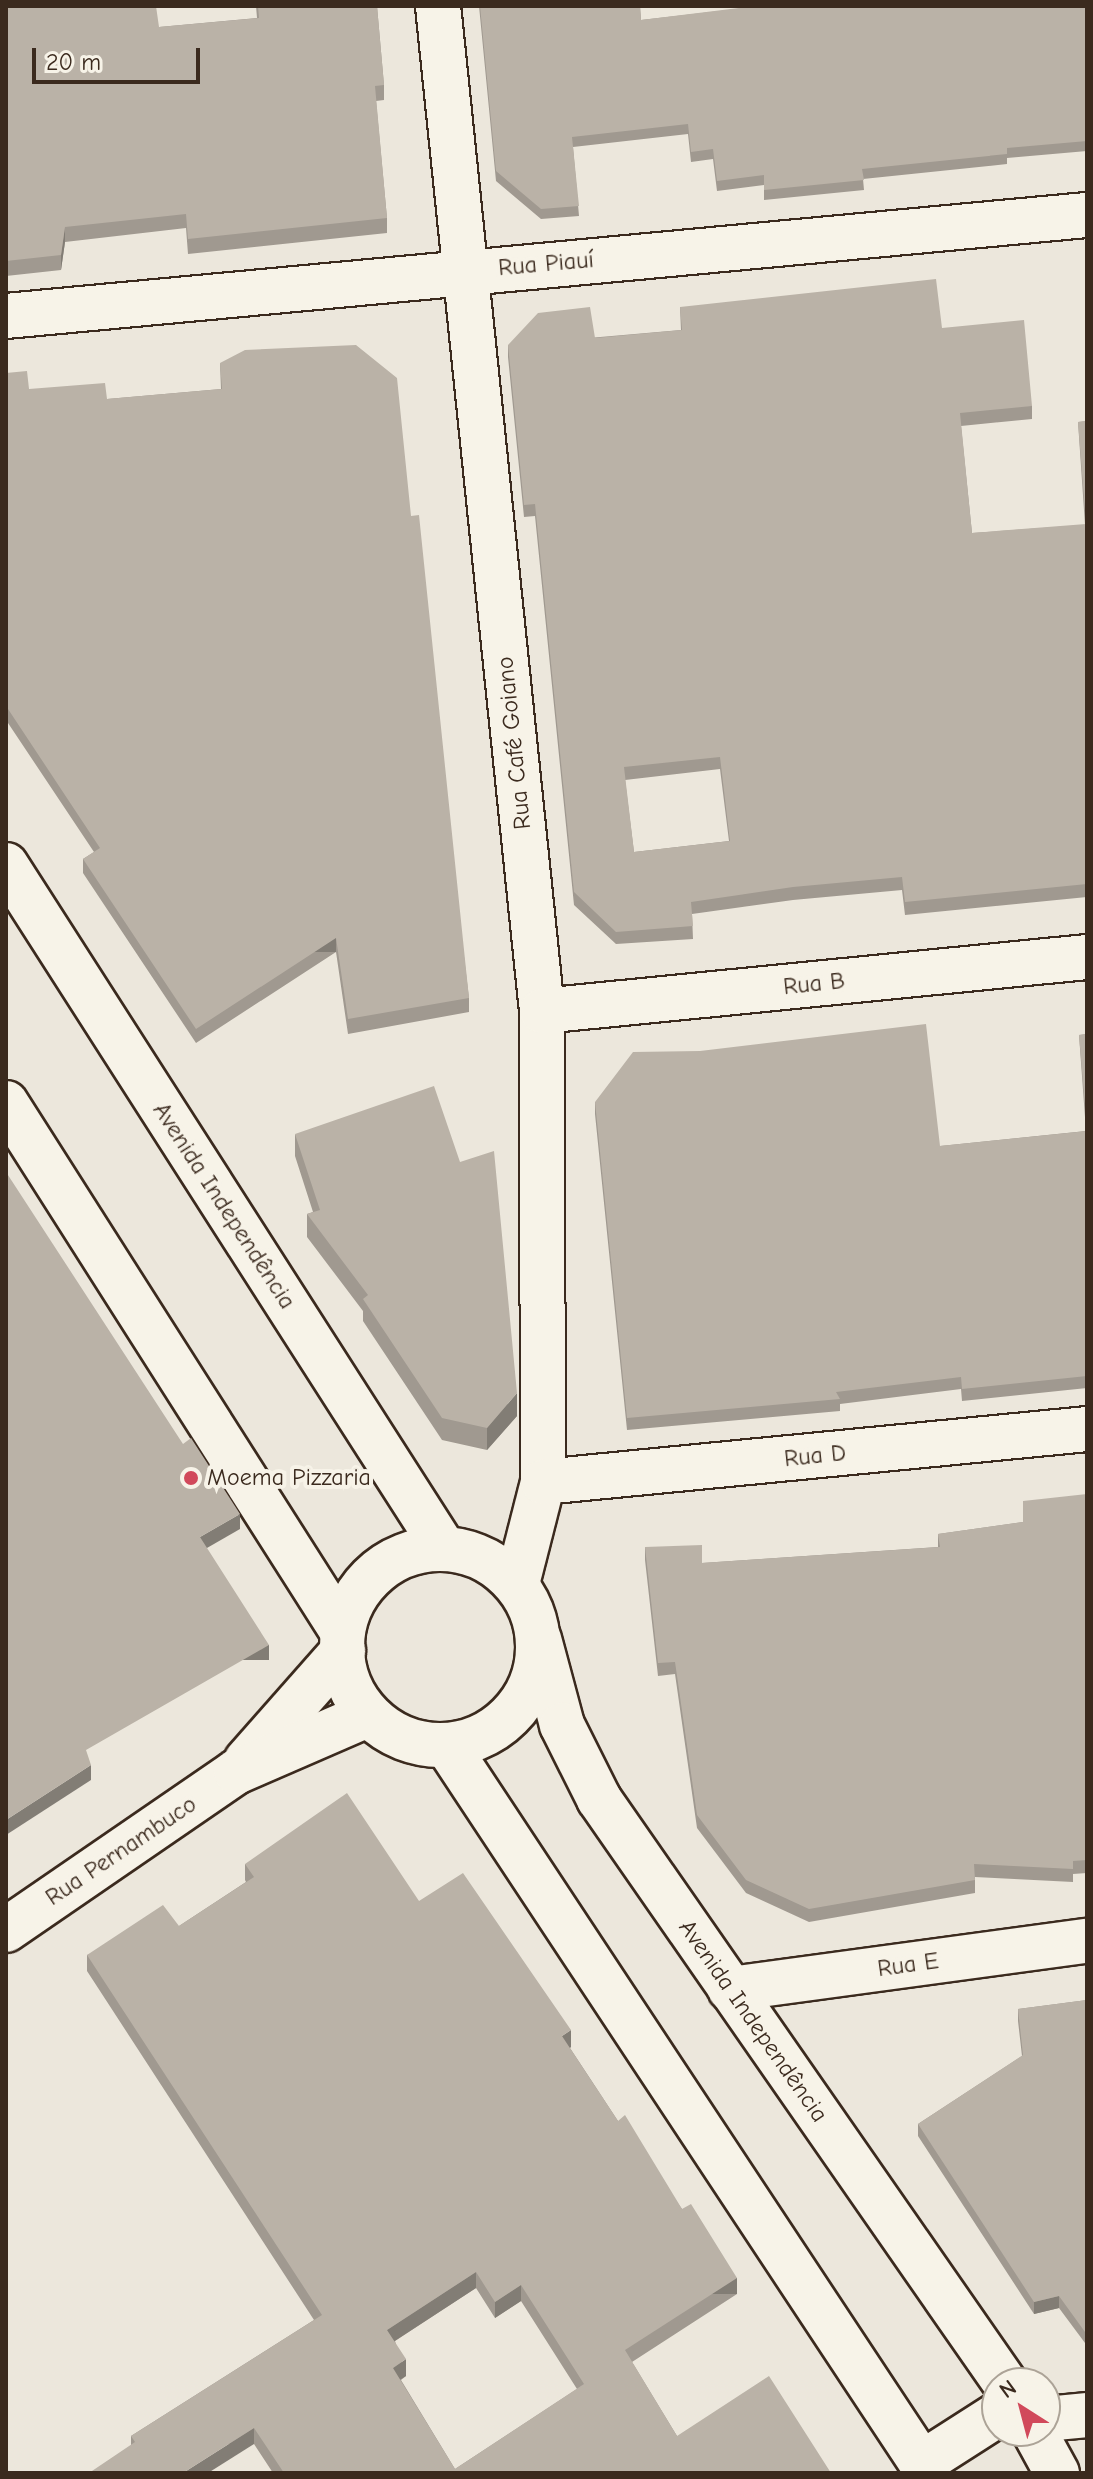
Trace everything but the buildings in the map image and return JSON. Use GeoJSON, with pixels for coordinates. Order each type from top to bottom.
{"type":"FeatureCollection","features":[{"type":"Feature","properties":{"kind":"street","name":"Rua Café Goiano"},"geometry":{"type":"LineString","coordinates":[[438,6],[542,1011],[543,1482],[517,1584]]}},
{"type":"Feature","properties":{"kind":"street","name":"Rua Piauí"},"geometry":{"type":"LineString","coordinates":[[6,316],[1087,215]]}},
{"type":"Feature","properties":{"kind":"street","name":"Avenida Independência"},"geometry":{"type":"LineString","coordinates":[[6,865],[443,1547]]}},
{"type":"Feature","properties":{"kind":"street","name":"Rua B"},"geometry":{"type":"LineString","coordinates":[[542,1011],[1087,957]]}},
{"type":"Feature","properties":{"kind":"street"},"geometry":{"type":"LineString","coordinates":[[6,1103],[342,1641]]}},
{"type":"Feature","properties":{"kind":"street","name":"Rua D"},"geometry":{"type":"LineString","coordinates":[[543,1482],[1087,1429]]}},
{"type":"Feature","properties":{"kind":"street"},"geometry":{"type":"LineString","coordinates":[[443,1547],[484,1558],[517,1584],[539,1639],[530,1689],[497,1729],[448,1747],[404,1740],[367,1715],[344,1676],[342,1641],[361,1588],[397,1557],[443,1547]]}},
{"type":"Feature","properties":{"kind":"street","name":"Avenida Independência"},"geometry":{"type":"LineString","coordinates":[[539,1639],[562,1725],[599,1799],[994,2367]]}},
{"type":"Feature","properties":{"kind":"street","name":"Rua Pernambuco"},"geometry":{"type":"LineString","coordinates":[[236,1772],[342,1641]]}},
{"type":"Feature","properties":{"kind":"street","name":"Rua Pernambuco"},"geometry":{"type":"LineString","coordinates":[[6,1930],[236,1772],[367,1715]]}},
{"type":"Feature","properties":{"kind":"street"},"geometry":{"type":"LineString","coordinates":[[448,1747],[925,2468],[981,2427]]}},
{"type":"Feature","properties":{"kind":"street","name":"Rua E"},"geometry":{"type":"LineString","coordinates":[[730,1989],[1087,1941]]}},
{"type":"Feature","properties":{"kind":"street"},"geometry":{"type":"LineString","coordinates":[[1061,2417],[1087,2415]]}},
{"type":"Feature","properties":{"kind":"street"},"geometry":{"type":"LineString","coordinates":[[1043,2447],[1057,2473]]}},
{"type":"Feature","properties":{"kind":"place","name":"Moema Pizzaria"},"geometry":{"type":"Point","coordinates":[191,1478]}}]}
